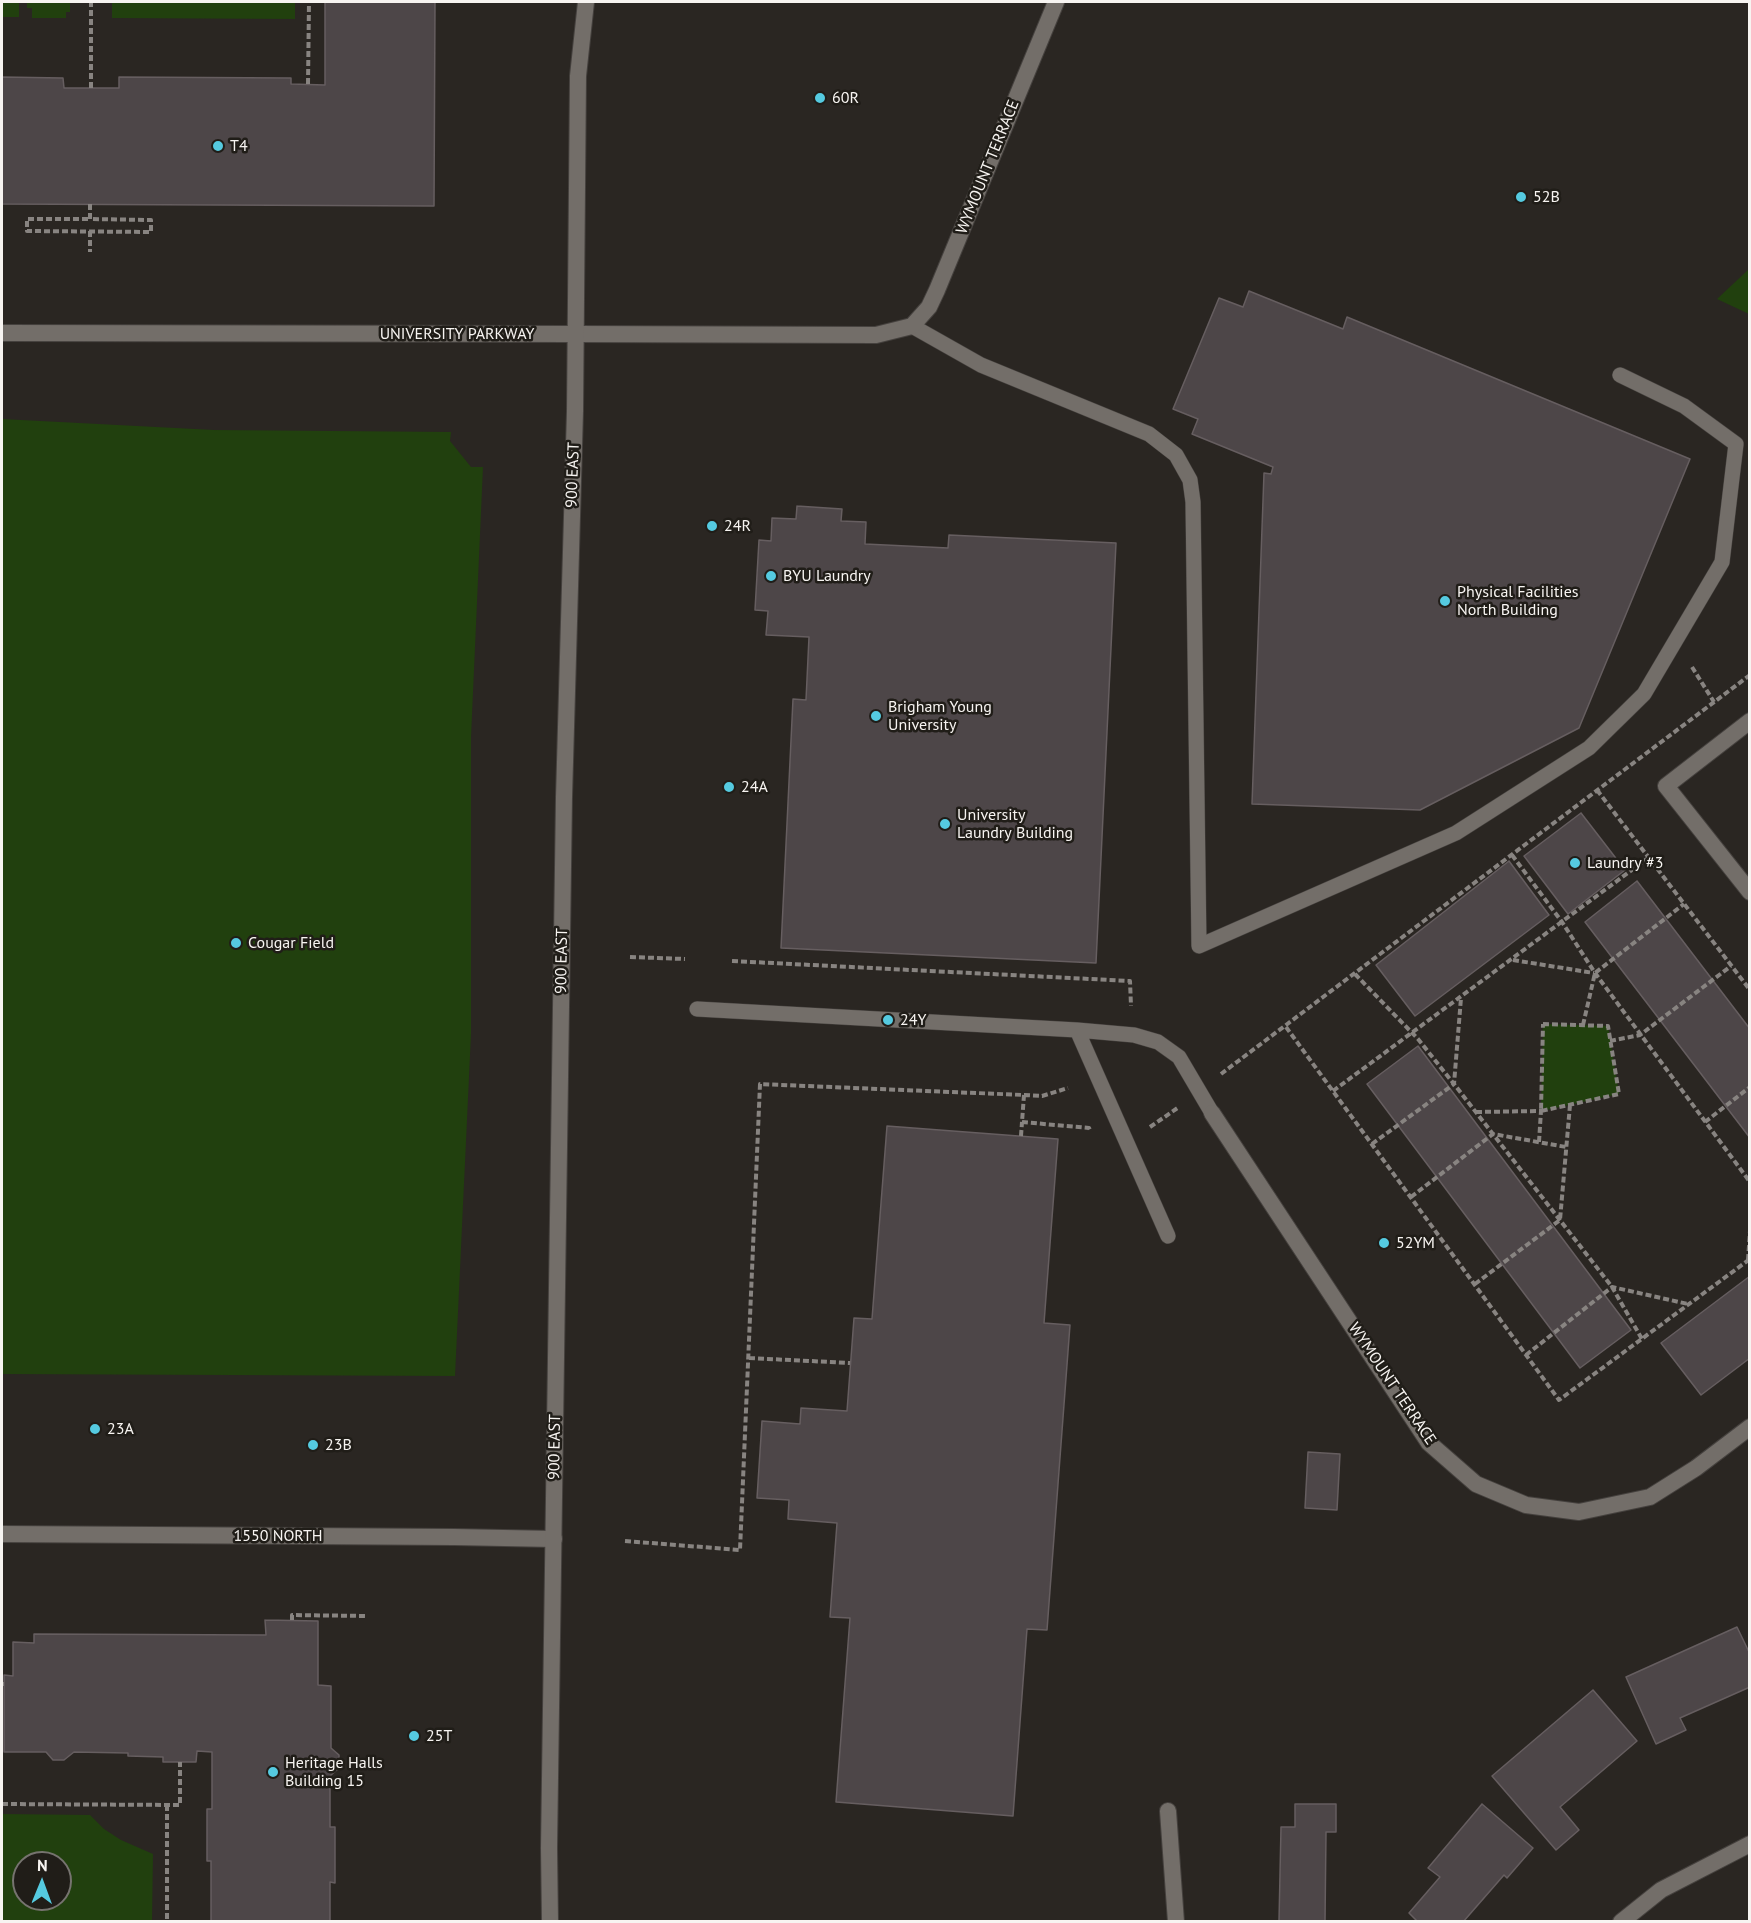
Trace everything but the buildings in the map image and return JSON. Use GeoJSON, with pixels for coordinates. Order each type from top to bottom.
{"type":"FeatureCollection","features":[{"type":"Feature","properties":{"kind":"street","name":"900 EAST"},"geometry":{"type":"LineString","coordinates":[[550,1922],[549,1848],[564,797],[576,334],[578,76],[586,2]]}},
{"type":"Feature","properties":{"kind":"street","name":"WYMOUNT TERRACE"},"geometry":{"type":"LineString","coordinates":[[912,326],[929,307],[937,290],[1056,2]]}},
{"type":"Feature","properties":{"kind":"street","name":"UNIVERSITY PARKWAY"},"geometry":{"type":"LineString","coordinates":[[2,333],[876,335],[912,326]]}},
{"type":"Feature","properties":{"kind":"street"},"geometry":{"type":"LineString","coordinates":[[1749,721],[1666,786],[1749,892]]}},
{"type":"Feature","properties":{"kind":"street","name":"WYMOUNT TERRACE"},"geometry":{"type":"LineString","coordinates":[[1212,1113],[1429,1443],[1476,1484],[1526,1505],[1579,1512],[1650,1497],[1696,1468],[1749,1427]]}},
{"type":"Feature","properties":{"kind":"street","name":"1550 NORTH"},"geometry":{"type":"LineString","coordinates":[[2,1534],[454,1536],[554,1539]]}},
{"type":"Feature","properties":{"kind":"street"},"geometry":{"type":"LineString","coordinates":[[1168,1810],[1176,1922]]}},
{"type":"Feature","properties":{"kind":"street"},"geometry":{"type":"LineString","coordinates":[[1621,1922],[1661,1890],[1749,1844]]}},
{"type":"Feature","properties":{"kind":"lane"},"geometry":{"type":"LineString","coordinates":[[912,326],[981,365],[1149,434],[1176,455],[1190,480],[1194,502],[1198,946],[1456,833],[1590,748],[1644,694],[1722,562],[1736,444],[1684,406],[1620,375]]}},
{"type":"Feature","properties":{"kind":"lane"},"geometry":{"type":"LineString","coordinates":[[697,1009],[1134,1035],[1158,1042],[1179,1058],[1212,1113]]}},
{"type":"Feature","properties":{"kind":"lane"},"geometry":{"type":"LineString","coordinates":[[1077,1030],[1168,1236]]}},
{"type":"Feature","properties":{"kind":"path"},"geometry":{"type":"LineString","coordinates":[[91,2],[91,88]]}},
{"type":"Feature","properties":{"kind":"path"},"geometry":{"type":"LineString","coordinates":[[308,84],[309,2]]}},
{"type":"Feature","properties":{"kind":"path"},"geometry":{"type":"LineString","coordinates":[[90,204],[90,219]]}},
{"type":"Feature","properties":{"kind":"path"},"geometry":{"type":"LineString","coordinates":[[27,219],[90,219],[151,220],[152,232],[27,231],[27,219]]}},
{"type":"Feature","properties":{"kind":"path"},"geometry":{"type":"LineString","coordinates":[[90,231],[90,252]]}},
{"type":"Feature","properties":{"kind":"path"},"geometry":{"type":"LineString","coordinates":[[1675,642],[1714,702]]}},
{"type":"Feature","properties":{"kind":"path"},"geometry":{"type":"LineString","coordinates":[[1214,1067],[1220,1075],[1286,1027],[1749,675]]}},
{"type":"Feature","properties":{"kind":"path"},"geometry":{"type":"LineString","coordinates":[[1597,790],[1749,990]]}},
{"type":"Feature","properties":{"kind":"path"},"geometry":{"type":"LineString","coordinates":[[1512,855],[1562,922],[1595,973],[1749,1182]]}},
{"type":"Feature","properties":{"kind":"path"},"geometry":{"type":"LineString","coordinates":[[1333,1091],[1648,858]]}},
{"type":"Feature","properties":{"kind":"path"},"geometry":{"type":"LineString","coordinates":[[1583,1025],[1595,973],[1684,904]]}},
{"type":"Feature","properties":{"kind":"path"},"geometry":{"type":"LineString","coordinates":[[630,957],[685,959]]}},
{"type":"Feature","properties":{"kind":"path"},"geometry":{"type":"LineString","coordinates":[[1512,959],[1595,973]]}},
{"type":"Feature","properties":{"kind":"path"},"geometry":{"type":"LineString","coordinates":[[732,961],[1130,981],[1131,1009],[1134,1011]]}},
{"type":"Feature","properties":{"kind":"path"},"geometry":{"type":"LineString","coordinates":[[1610,1041],[1641,1035],[1731,966]]}},
{"type":"Feature","properties":{"kind":"path"},"geometry":{"type":"LineString","coordinates":[[1355,974],[1413,1033],[1454,1084],[1612,1287],[1642,1339]]}},
{"type":"Feature","properties":{"kind":"path"},"geometry":{"type":"LineString","coordinates":[[1372,1144],[1454,1084],[1461,997]]}},
{"type":"Feature","properties":{"kind":"path"},"geometry":{"type":"LineString","coordinates":[[1476,1112],[1541,1111],[1619,1094],[1608,1026],[1543,1024],[1541,1111],[1539,1142]]}},
{"type":"Feature","properties":{"kind":"path"},"geometry":{"type":"LineString","coordinates":[[1286,1027],[1559,1400],[1749,1259],[1749,1231]]}},
{"type":"Feature","properties":{"kind":"path"},"geometry":{"type":"LineString","coordinates":[[625,1541],[740,1550],[760,1084],[1042,1096],[1068,1088]]}},
{"type":"Feature","properties":{"kind":"path"},"geometry":{"type":"LineString","coordinates":[[1705,1122],[1749,1087]]}},
{"type":"Feature","properties":{"kind":"path"},"geometry":{"type":"LineString","coordinates":[[1021,1136],[1024,1095]]}},
{"type":"Feature","properties":{"kind":"path"},"geometry":{"type":"LineString","coordinates":[[1474,1284],[1560,1220],[1570,1105]]}},
{"type":"Feature","properties":{"kind":"path"},"geometry":{"type":"LineString","coordinates":[[1158,1122],[1179,1107]]}},
{"type":"Feature","properties":{"kind":"path"},"geometry":{"type":"LineString","coordinates":[[1022,1122],[1089,1128],[1096,1138]]}},
{"type":"Feature","properties":{"kind":"path"},"geometry":{"type":"LineString","coordinates":[[1411,1197],[1493,1134],[1566,1147]]}},
{"type":"Feature","properties":{"kind":"path"},"geometry":{"type":"LineString","coordinates":[[1612,1287],[1688,1304]]}},
{"type":"Feature","properties":{"kind":"path"},"geometry":{"type":"LineString","coordinates":[[1526,1355],[1612,1287]]}},
{"type":"Feature","properties":{"kind":"path"},"geometry":{"type":"LineString","coordinates":[[749,1358],[850,1363]]}},
{"type":"Feature","properties":{"kind":"path"},"geometry":{"type":"LineString","coordinates":[[292,1620],[292,1615],[366,1616]]}},
{"type":"Feature","properties":{"kind":"path"},"geometry":{"type":"LineString","coordinates":[[2,1804],[180,1805],[180,1762]]}},
{"type":"Feature","properties":{"kind":"path"},"geometry":{"type":"LineString","coordinates":[[167,1805],[167,1922]]}},
{"type":"Feature","properties":{"kind":"green space"},"geometry":{"type":"Polygon","coordinates":[[[2,2],[19,2],[19,17],[2,17],[2,2]]]}},
{"type":"Feature","properties":{"kind":"green space"},"geometry":{"type":"Polygon","coordinates":[[[27,2],[70,2],[70,12],[66,12],[66,18],[32,18],[32,8],[27,8],[27,2]]]}},
{"type":"Feature","properties":{"kind":"green space"},"geometry":{"type":"Polygon","coordinates":[[[112,2],[295,2],[295,19],[112,18],[112,2]]]}},
{"type":"Feature","properties":{"kind":"green space"},"geometry":{"type":"Polygon","coordinates":[[[1749,269],[1749,314],[1717,299],[1749,269]]]}},
{"type":"Feature","properties":{"kind":"green space","name":"Cougar Field"},"geometry":{"type":"Polygon","coordinates":[[[2,419],[214,430],[451,432],[450,441],[471,467],[483,467],[471,737],[471,1034],[455,1376],[2,1374],[2,419]]]}},
{"type":"Feature","properties":{"kind":"green space"},"geometry":{"type":"Polygon","coordinates":[[[1543,1024],[1608,1026],[1619,1094],[1541,1111],[1543,1024]]]}},
{"type":"Feature","properties":{"kind":"green space"},"geometry":{"type":"Polygon","coordinates":[[[2,1814],[90,1815],[104,1829],[121,1840],[153,1854],[152,1921],[2,1921],[2,1814]]]}},
{"type":"Feature","properties":{"kind":"place","name":"60R"},"geometry":{"type":"Point","coordinates":[820,98]}},
{"type":"Feature","properties":{"kind":"place","name":"T4"},"geometry":{"type":"Point","coordinates":[218,146]}},
{"type":"Feature","properties":{"kind":"place","name":"52B"},"geometry":{"type":"Point","coordinates":[1521,197]}},
{"type":"Feature","properties":{"kind":"place","name":"24R"},"geometry":{"type":"Point","coordinates":[712,526]}},
{"type":"Feature","properties":{"kind":"place","name":"BYU Laundry"},"geometry":{"type":"Point","coordinates":[771,576]}},
{"type":"Feature","properties":{"kind":"place","name":"Physical Facilities North Building"},"geometry":{"type":"Point","coordinates":[1445,601]}},
{"type":"Feature","properties":{"kind":"place","name":"Brigham Young University"},"geometry":{"type":"Point","coordinates":[876,716]}},
{"type":"Feature","properties":{"kind":"place","name":"24A"},"geometry":{"type":"Point","coordinates":[729,787]}},
{"type":"Feature","properties":{"kind":"place","name":"University Laundry Building"},"geometry":{"type":"Point","coordinates":[945,824]}},
{"type":"Feature","properties":{"kind":"place","name":"Laundry #3"},"geometry":{"type":"Point","coordinates":[1575,863]}},
{"type":"Feature","properties":{"kind":"place","name":"Cougar Field"},"geometry":{"type":"Point","coordinates":[236,943]}},
{"type":"Feature","properties":{"kind":"place","name":"24Y"},"geometry":{"type":"Point","coordinates":[888,1020]}},
{"type":"Feature","properties":{"kind":"place","name":"52YM"},"geometry":{"type":"Point","coordinates":[1384,1243]}},
{"type":"Feature","properties":{"kind":"place","name":"23A"},"geometry":{"type":"Point","coordinates":[95,1429]}},
{"type":"Feature","properties":{"kind":"place","name":"23B"},"geometry":{"type":"Point","coordinates":[313,1445]}},
{"type":"Feature","properties":{"kind":"place","name":"25T"},"geometry":{"type":"Point","coordinates":[414,1736]}},
{"type":"Feature","properties":{"kind":"place","name":"Heritage Halls Building 15"},"geometry":{"type":"Point","coordinates":[273,1772]}}]}
